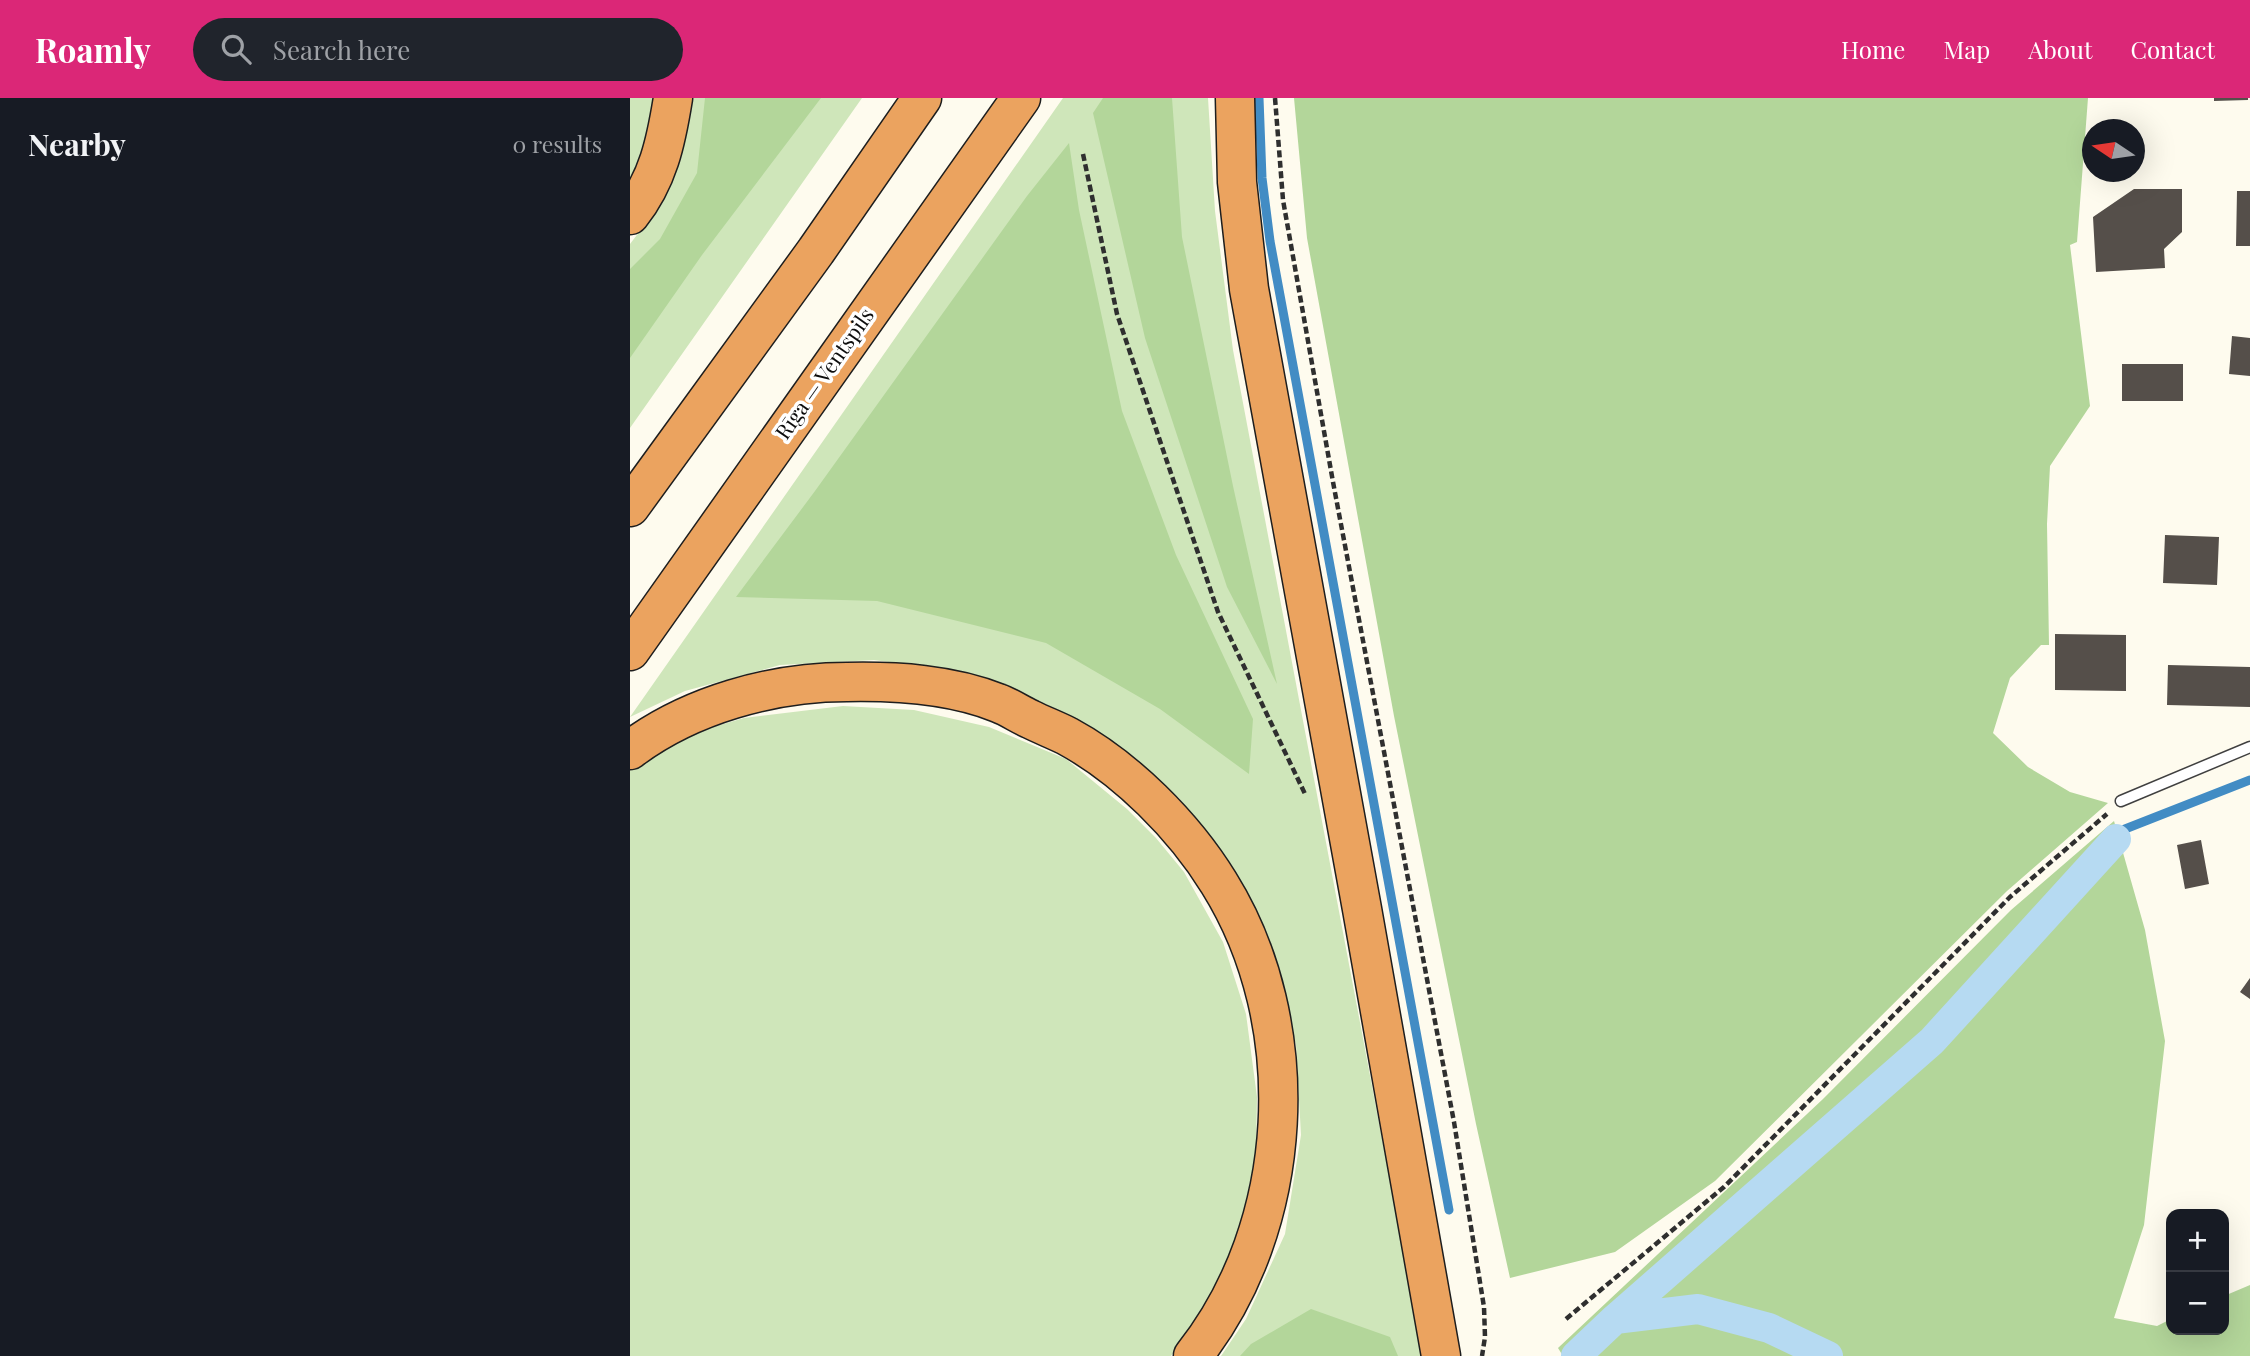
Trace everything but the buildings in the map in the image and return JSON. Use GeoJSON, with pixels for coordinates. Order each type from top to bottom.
{"type":"FeatureCollection","features":[{"type":"Feature","properties":{"kind":"highway"},"geometry":{"type":"LineString","coordinates":[[630,215],[656,175],[666,143],[673,98]]}},
{"type":"Feature","properties":{"kind":"highway"},"geometry":{"type":"LineString","coordinates":[[630,507],[816,251],[922,98]]}},
{"type":"Feature","properties":{"kind":"highway","name":"Rīga — Ventspils"},"geometry":{"type":"LineString","coordinates":[[630,651],[1021,98]]}},
{"type":"Feature","properties":{"kind":"highway"},"geometry":{"type":"LineString","coordinates":[[1235,98],[1237,182],[1249,289],[1441,1356]]}},
{"type":"Feature","properties":{"kind":"highway"},"geometry":{"type":"LineString","coordinates":[[630,750],[651,734],[684,718],[743,697],[799,685],[887,681],[954,690],[999,703],[1068,737],[1091,752],[1163,811],[1220,884],[1253,953],[1275,1041],[1278,1086],[1279,1132],[1271,1186],[1255,1247],[1213,1332],[1193,1356]]}},
{"type":"Feature","properties":{"kind":"lane"},"geometry":{"type":"LineString","coordinates":[[2121,801],[2250,747]]}},
{"type":"Feature","properties":{"kind":"path"},"geometry":{"type":"LineString","coordinates":[[1275,98],[1283,200],[1333,482],[1454,1122],[1484,1307],[1485,1337],[1482,1356]]}},
{"type":"Feature","properties":{"kind":"path"},"geometry":{"type":"LineString","coordinates":[[1083,154],[1117,314],[1218,612],[1307,797]]}},
{"type":"Feature","properties":{"kind":"path"},"geometry":{"type":"LineString","coordinates":[[1566,1319],[1724,1187],[2010,898],[2121,801]]}},
{"type":"Feature","properties":{"kind":"green space"},"geometry":{"type":"Polygon","coordinates":[[[630,98],[653,98],[653,108],[648,140],[630,179],[630,98]]]}},
{"type":"Feature","properties":{"kind":"green space"},"geometry":{"type":"Polygon","coordinates":[[[691,98],[862,98],[630,428],[630,244],[662,202],[686,138],[691,98]]]}},
{"type":"Feature","properties":{"kind":"green space"},"geometry":{"type":"Polygon","coordinates":[[[705,98],[821,98],[702,255],[630,358],[630,269],[660,239],[697,173],[705,98]]]}},
{"type":"Feature","properties":{"kind":"green space"},"geometry":{"type":"Polygon","coordinates":[[[1063,98],[1208,98],[1215,211],[1233,350],[1423,1356],[1221,1356],[1246,1319],[1285,1234],[1301,1135],[1296,1045],[1275,960],[1242,884],[1179,798],[1109,740],[1021,692],[947,670],[874,660],[780,665],[685,691],[630,717],[1063,98]]]}},
{"type":"Feature","properties":{"kind":"green space"},"geometry":{"type":"Polygon","coordinates":[[[1103,98],[1172,98],[1182,237],[1277,684],[1227,587],[1145,338],[1093,113],[1103,98]]]}},
{"type":"Feature","properties":{"kind":"green space"},"geometry":{"type":"Polygon","coordinates":[[[1294,98],[2088,98],[2086,119],[2082,119],[2082,177],[2077,242],[2070,245],[2090,406],[2050,466],[2047,524],[2049,645],[2041,645],[2010,678],[1993,733],[2028,767],[2070,792],[2108,803],[2007,891],[1715,1181],[1615,1252],[1510,1278],[1476,1124],[1394,716],[1307,238],[1294,98]]]}},
{"type":"Feature","properties":{"kind":"green space"},"geometry":{"type":"Polygon","coordinates":[[[1069,143],[1079,210],[1122,411],[1176,555],[1253,719],[1249,774],[1160,709],[1046,643],[877,601],[736,597],[1027,196],[1069,143]]]}},
{"type":"Feature","properties":{"kind":"green space"},"geometry":{"type":"Polygon","coordinates":[[[843,706],[914,710],[989,727],[1066,759],[1127,809],[1156,838],[1184,872],[1223,942],[1246,1014],[1257,1097],[1256,1152],[1245,1208],[1233,1248],[1215,1290],[1193,1327],[1171,1356],[630,1356],[630,766],[689,734],[744,718],[843,706]]]}},
{"type":"Feature","properties":{"kind":"green space"},"geometry":{"type":"Polygon","coordinates":[[[2114,821],[2145,930],[2165,1041],[2144,1225],[2114,1318],[2157,1326],[2166,1322],[2166,1335],[2229,1335],[2229,1294],[2250,1285],[2250,1356],[1563,1356],[1558,1348],[1823,1099],[2011,910],[2114,821]]]}},
{"type":"Feature","properties":{"kind":"green space"},"geometry":{"type":"Polygon","coordinates":[[[1311,1309],[1390,1337],[1398,1356],[1240,1356],[1251,1344],[1311,1309]]]}},
{"type":"Feature","properties":{"kind":"waterway"},"geometry":{"type":"LineString","coordinates":[[1259,98],[1262,178],[1270,241],[1449,1210]]}},
{"type":"Feature","properties":{"kind":"waterway"},"geometry":{"type":"LineString","coordinates":[[2116,839],[2125,829],[2250,780]]}},
{"type":"Feature","properties":{"kind":"waterway"},"geometry":{"type":"LineString","coordinates":[[1576,1356],[1932,1041],[2116,839]]}},
{"type":"Feature","properties":{"kind":"waterway"},"geometry":{"type":"LineString","coordinates":[[1615,1319],[1698,1309],[1769,1328],[1828,1356]]}}]}
